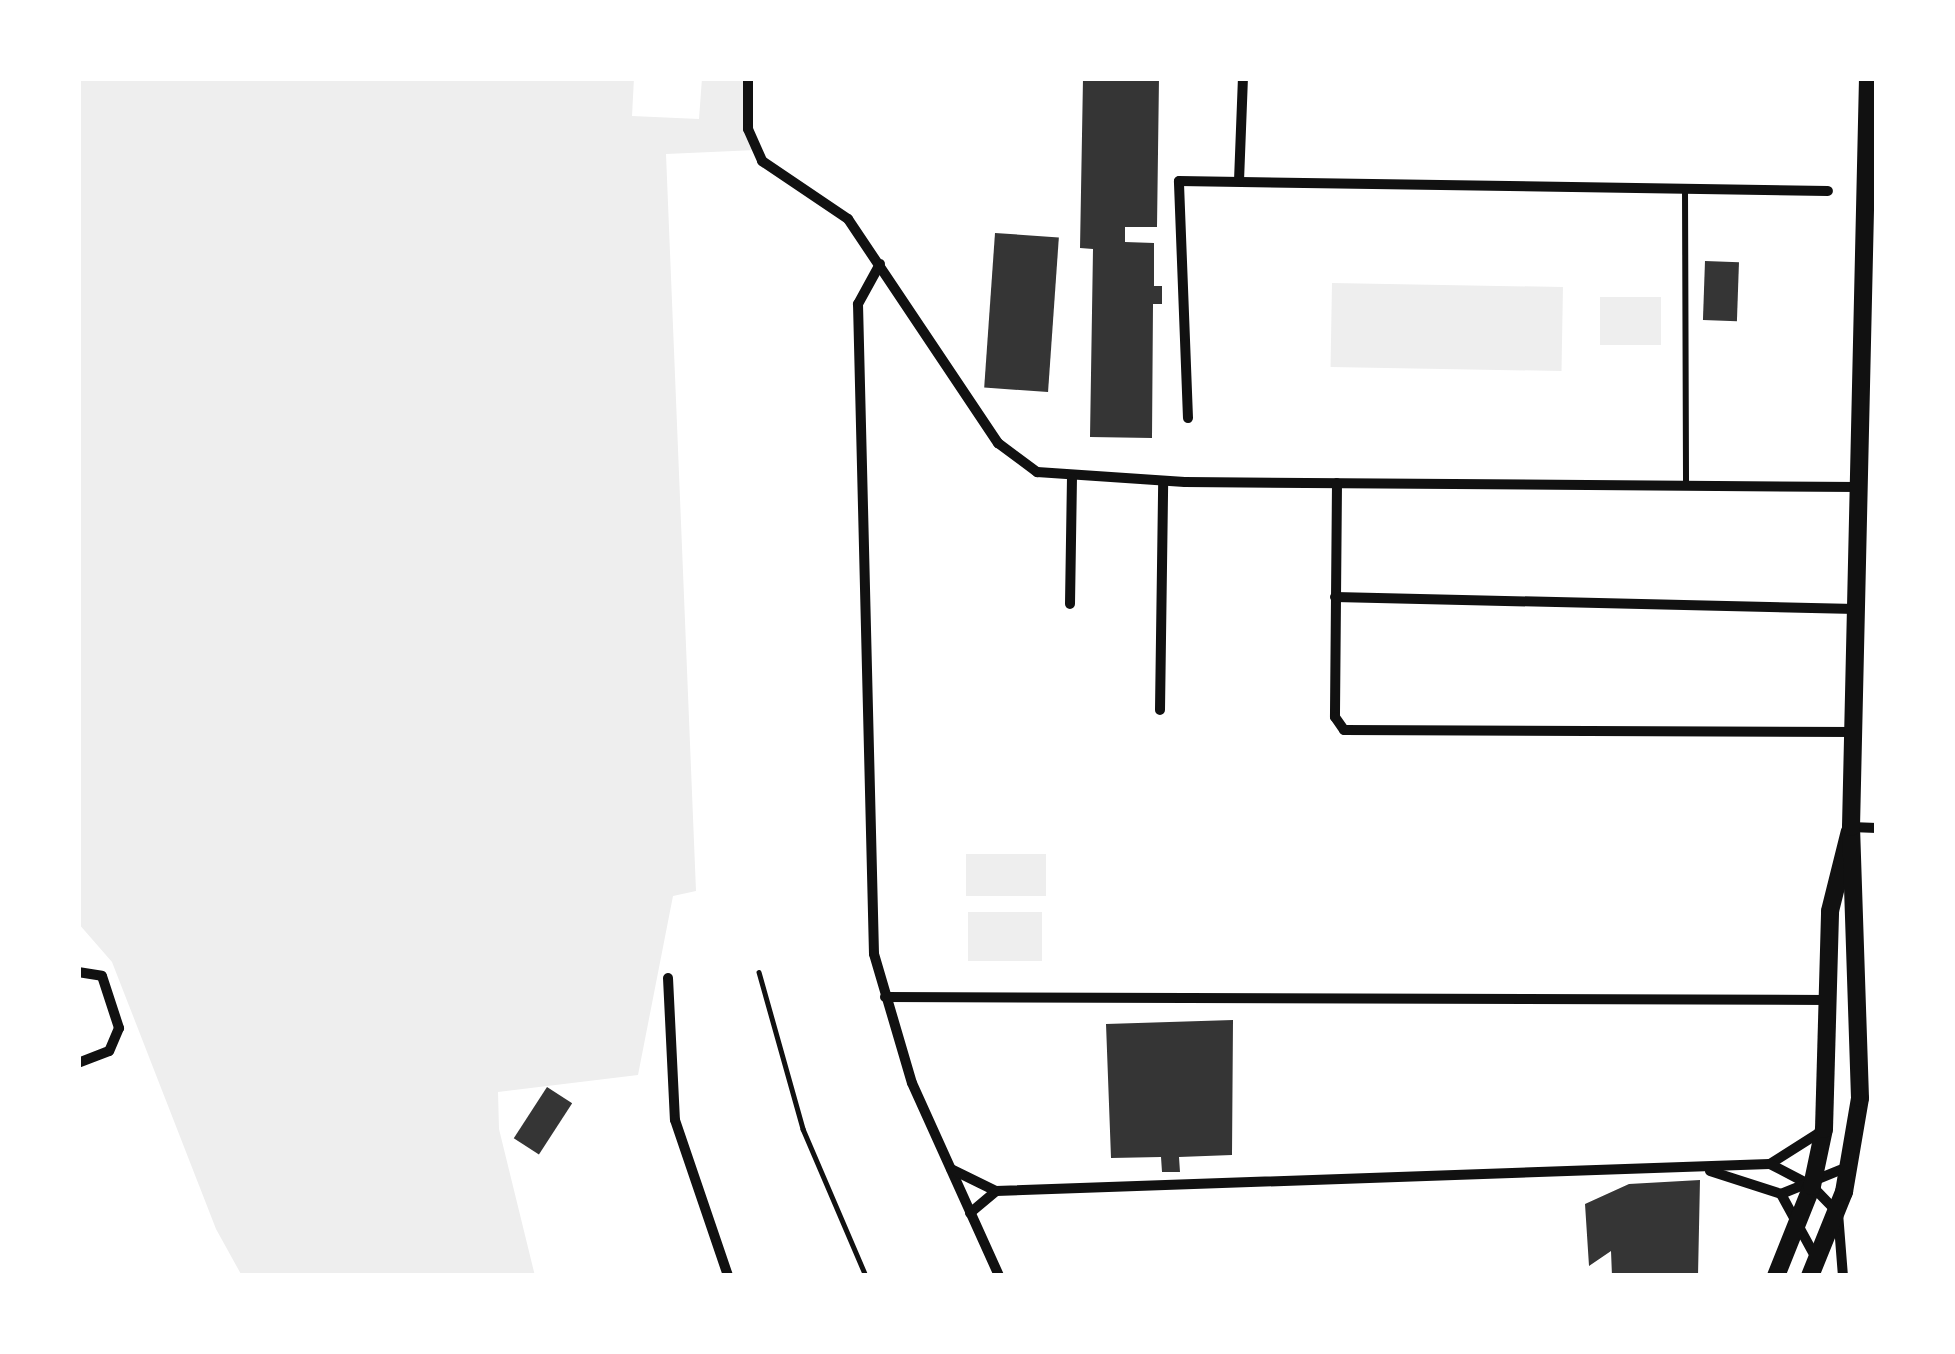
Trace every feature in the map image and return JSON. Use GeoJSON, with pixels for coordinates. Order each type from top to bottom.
{"type":"FeatureCollection","features":[{"type":"Feature","properties":{"kind":"main road"},"geometry":{"type":"LineString","coordinates":[[1815,1271],[1851,1166],[1862,1023],[1852,826],[1871,193],[1868,78]]}},
{"type":"Feature","properties":{"kind":"main road"},"geometry":{"type":"LineString","coordinates":[[1776,1276],[1812,1186],[1825,1129],[1831,896],[1852,826]]}},
{"type":"Feature","properties":{"kind":"street"},"geometry":{"type":"LineString","coordinates":[[748,78],[748,129],[762,161],[842,213],[998,443],[1027,468],[1072,479],[1859,487]]}},
{"type":"Feature","properties":{"kind":"street"},"geometry":{"type":"LineString","coordinates":[[1239,181],[1243,78]]}},
{"type":"Feature","properties":{"kind":"street"},"geometry":{"type":"LineString","coordinates":[[1188,418],[1179,181],[1828,191]]}},
{"type":"Feature","properties":{"kind":"street"},"geometry":{"type":"LineString","coordinates":[[880,264],[858,304],[874,800],[868,842],[885,998],[951,1169],[999,1276]]}},
{"type":"Feature","properties":{"kind":"street"},"geometry":{"type":"LineString","coordinates":[[1070,604],[1072,479]]}},
{"type":"Feature","properties":{"kind":"street"},"geometry":{"type":"LineString","coordinates":[[1160,710],[1163,481]]}},
{"type":"Feature","properties":{"kind":"street"},"geometry":{"type":"LineString","coordinates":[[1337,483],[1340,728],[1855,732]]}},
{"type":"Feature","properties":{"kind":"street"},"geometry":{"type":"LineString","coordinates":[[1336,597],[1856,609]]}},
{"type":"Feature","properties":{"kind":"street"},"geometry":{"type":"LineString","coordinates":[[1852,826],[1877,828]]}},
{"type":"Feature","properties":{"kind":"street"},"geometry":{"type":"LineString","coordinates":[[78,973],[102,976],[118,1028],[109,1051],[78,1063]]}},
{"type":"Feature","properties":{"kind":"street"},"geometry":{"type":"LineString","coordinates":[[668,978],[675,1120],[728,1276]]}},
{"type":"Feature","properties":{"kind":"street"},"geometry":{"type":"LineString","coordinates":[[885,998],[1829,1000]]}},
{"type":"Feature","properties":{"kind":"street"},"geometry":{"type":"LineString","coordinates":[[951,1169],[996,1191],[1707,1170],[1770,1164],[1825,1129]]}},
{"type":"Feature","properties":{"kind":"street"},"geometry":{"type":"LineString","coordinates":[[1770,1164],[1812,1186],[1838,1213],[1843,1276]]}},
{"type":"Feature","properties":{"kind":"street"},"geometry":{"type":"LineString","coordinates":[[1707,1170],[1781,1194],[1812,1186],[1851,1166]]}},
{"type":"Feature","properties":{"kind":"street"},"geometry":{"type":"LineString","coordinates":[[970,1214],[996,1191]]}},
{"type":"Feature","properties":{"kind":"street"},"geometry":{"type":"LineString","coordinates":[[1781,1194],[1801,1219],[1815,1271]]}},
{"type":"Feature","properties":{"kind":"lane"},"geometry":{"type":"LineString","coordinates":[[1685,189],[1686,485]]}},
{"type":"Feature","properties":{"kind":"path"},"geometry":{"type":"LineString","coordinates":[[759,972],[803,1129],[866,1276]]}},
{"type":"Feature","properties":{"kind":"shaded area"},"geometry":{"type":"Polygon","coordinates":[[[78,78],[634,78],[632,116],[699,119],[702,78],[748,78],[756,150],[666,154],[696,891],[673,896],[638,1075],[498,1092],[499,1129],[535,1276],[242,1276],[216,1229],[112,962],[78,923],[78,78]]]}},
{"type":"Feature","properties":{"kind":"shaded area"},"geometry":{"type":"Polygon","coordinates":[[[1332,283],[1563,287],[1561,371],[1331,367],[1332,283]]]}},
{"type":"Feature","properties":{"kind":"shaded area"},"geometry":{"type":"Polygon","coordinates":[[[1600,297],[1661,297],[1661,345],[1600,345],[1600,297]]]}},
{"type":"Feature","properties":{"kind":"shaded area"},"geometry":{"type":"Polygon","coordinates":[[[966,854],[1046,854],[1046,896],[966,896],[966,854]]]}},
{"type":"Feature","properties":{"kind":"shaded area"},"geometry":{"type":"Polygon","coordinates":[[[968,912],[1042,912],[1042,961],[968,961],[968,912]]]}},
{"type":"Feature","properties":{"kind":"building"},"geometry":{"type":"Polygon","coordinates":[[[1083,78],[1159,78],[1157,227],[1125,227],[1125,242],[1154,243],[1154,286],[1162,286],[1162,304],[1153,304],[1152,438],[1090,437],[1093,249],[1080,248],[1083,78]]]}},
{"type":"Feature","properties":{"kind":"building"},"geometry":{"type":"Polygon","coordinates":[[[995,233],[1059,237],[1048,392],[984,388],[995,233]]]}},
{"type":"Feature","properties":{"kind":"building"},"geometry":{"type":"Polygon","coordinates":[[[1705,261],[1739,262],[1737,321],[1703,320],[1705,261]]]}},
{"type":"Feature","properties":{"kind":"building"},"geometry":{"type":"Polygon","coordinates":[[[1233,1020],[1232,1155],[1179,1157],[1180,1172],[1162,1172],[1161,1157],[1111,1158],[1106,1024],[1233,1020]]]}},
{"type":"Feature","properties":{"kind":"building"},"geometry":{"type":"Polygon","coordinates":[[[547,1087],[572,1103],[539,1154],[514,1138],[547,1087]]]}},
{"type":"Feature","properties":{"kind":"building"},"geometry":{"type":"Polygon","coordinates":[[[1700,1180],[1698,1276],[1612,1276],[1611,1251],[1589,1266],[1585,1204],[1629,1184],[1700,1180]]]}}]}
